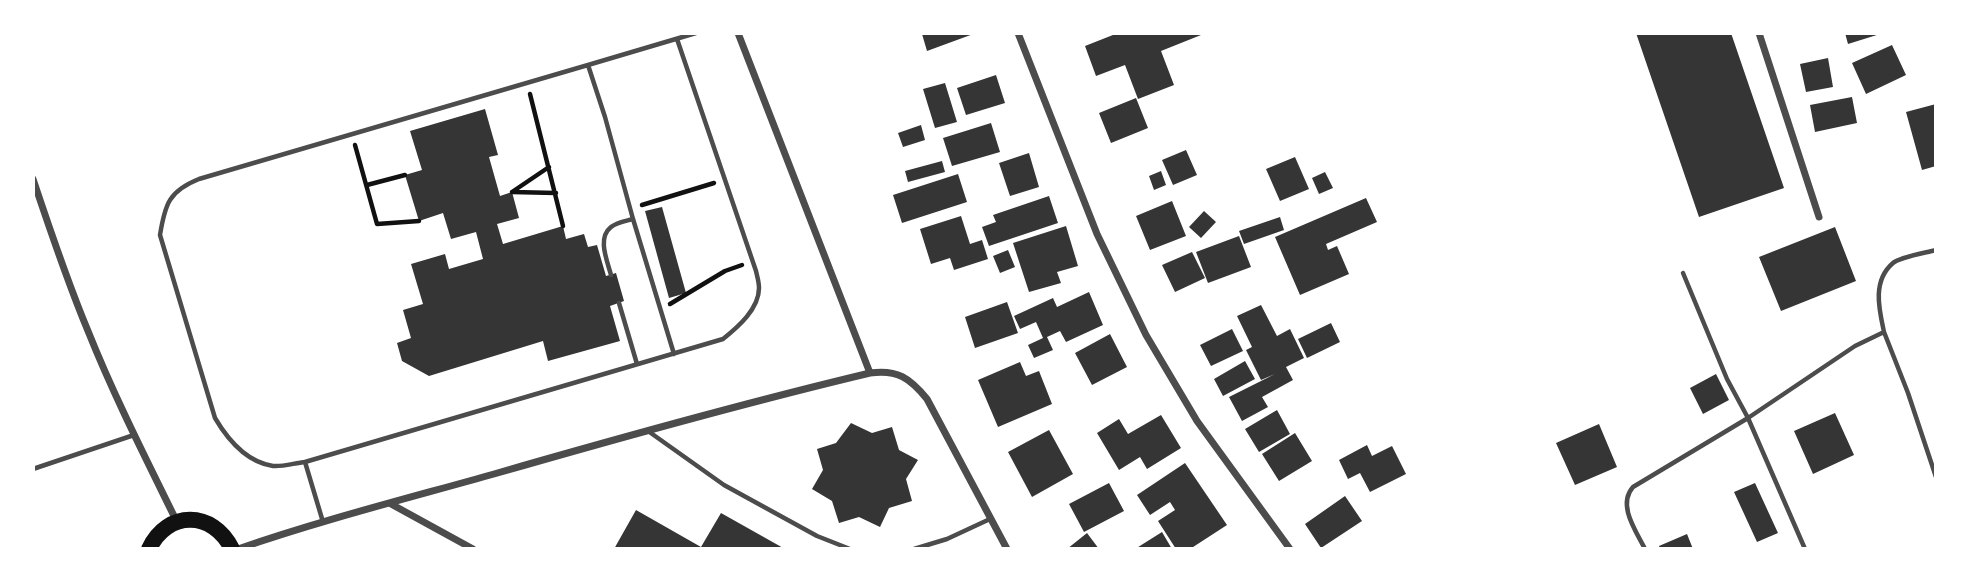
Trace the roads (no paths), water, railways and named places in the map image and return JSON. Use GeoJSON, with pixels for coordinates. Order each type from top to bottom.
{"type":"FeatureCollection","features":[{"type":"Feature","properties":{"kind":"main road"},"geometry":{"type":"LineString","coordinates":[[149,549],[164,528],[191,519],[204,522],[222,533],[232,549]]}},
{"type":"Feature","properties":{"kind":"street"},"geometry":{"type":"LineString","coordinates":[[737,33],[870,373]]}},
{"type":"Feature","properties":{"kind":"street"},"geometry":{"type":"LineString","coordinates":[[1018,33],[1097,234],[1146,335],[1197,421],[1290,549]]}},
{"type":"Feature","properties":{"kind":"street"},"geometry":{"type":"LineString","coordinates":[[1759,33],[1819,217]]}},
{"type":"Feature","properties":{"kind":"street"},"geometry":{"type":"LineString","coordinates":[[33,178],[84,322],[134,435],[177,522]]}},
{"type":"Feature","properties":{"kind":"street"},"geometry":{"type":"LineString","coordinates":[[238,549],[647,430],[792,391],[886,370],[903,377],[927,399],[1007,549]]}},
{"type":"Feature","properties":{"kind":"street"},"geometry":{"type":"LineString","coordinates":[[391,503],[473,549]]}},
{"type":"Feature","properties":{"kind":"lane"},"geometry":{"type":"LineString","coordinates":[[677,39],[753,262],[759,290],[754,307],[739,325],[723,339],[305,462],[274,466],[256,460],[240,450],[227,437],[215,418],[160,235],[170,198],[183,186],[199,179],[696,33]]}},
{"type":"Feature","properties":{"kind":"lane"},"geometry":{"type":"LineString","coordinates":[[588,65],[674,354]]}},
{"type":"Feature","properties":{"kind":"lane"},"geometry":{"type":"LineString","coordinates":[[611,275],[603,245],[606,234],[611,227],[633,219]]}},
{"type":"Feature","properties":{"kind":"lane"},"geometry":{"type":"LineString","coordinates":[[1936,250],[1894,262],[1882,277],[1878,292],[1884,332],[1936,477]]}},
{"type":"Feature","properties":{"kind":"lane"},"geometry":{"type":"LineString","coordinates":[[1683,273],[1727,379],[1748,418],[1805,549]]}},
{"type":"Feature","properties":{"kind":"lane"},"geometry":{"type":"LineString","coordinates":[[619,303],[637,364]]}},
{"type":"Feature","properties":{"kind":"lane"},"geometry":{"type":"LineString","coordinates":[[1645,549],[1627,510],[1628,492],[1633,487],[1748,418],[1855,346],[1884,332]]}},
{"type":"Feature","properties":{"kind":"lane"},"geometry":{"type":"LineString","coordinates":[[647,430],[723,485],[817,536],[850,549]]}},
{"type":"Feature","properties":{"kind":"lane"},"geometry":{"type":"LineString","coordinates":[[33,469],[134,435]]}},
{"type":"Feature","properties":{"kind":"lane"},"geometry":{"type":"LineString","coordinates":[[305,462],[323,523]]}},
{"type":"Feature","properties":{"kind":"lane"},"geometry":{"type":"LineString","coordinates":[[914,549],[947,539],[990,519]]}}]}
